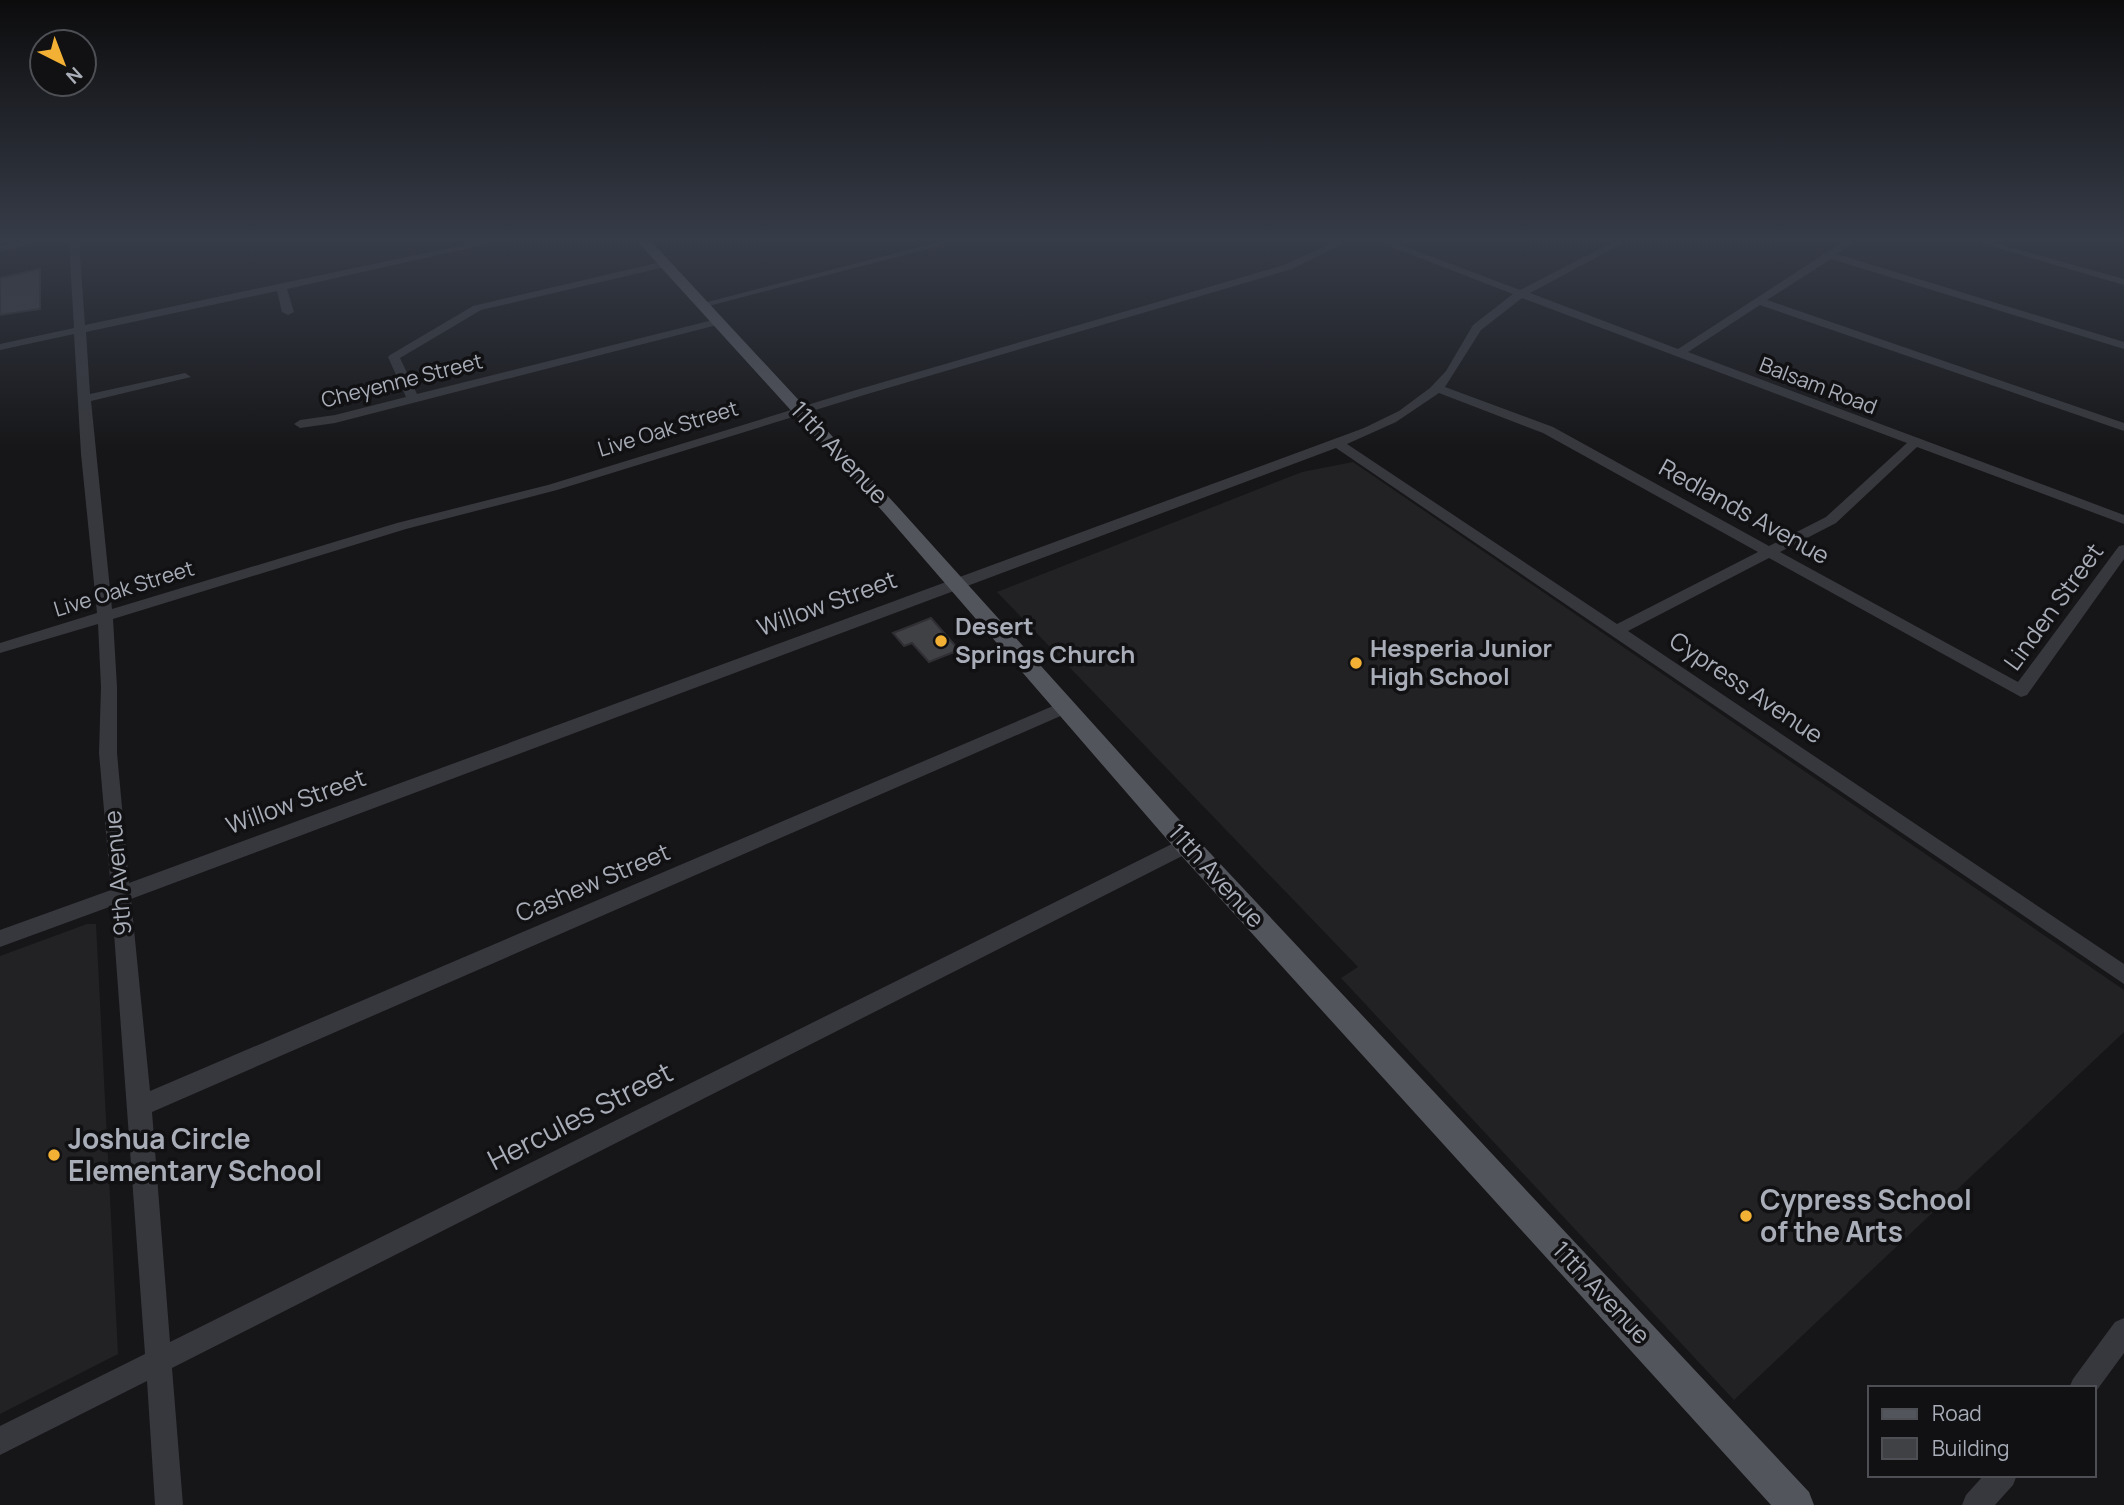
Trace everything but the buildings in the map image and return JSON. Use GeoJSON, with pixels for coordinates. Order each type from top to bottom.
{"type":"FeatureCollection","features":[{"type":"Feature","properties":{"kind":"main road","name":"11th Avenue"},"geometry":{"type":"LineString","coordinates":[[707,311],[800,410],[1187,845],[1796,1505]]}},
{"type":"Feature","properties":{"kind":"street","name":"9th Avenue"},"geometry":{"type":"LineString","coordinates":[[78,311],[88,454],[105,618],[109,687],[108,753],[119,895],[141,1106],[169,1505]]}},
{"type":"Feature","properties":{"kind":"street"},"geometry":{"type":"LineString","coordinates":[[0,347],[165,311]]}},
{"type":"Feature","properties":{"kind":"street"},"geometry":{"type":"LineString","coordinates":[[413,399],[394,357],[472,311]]}},
{"type":"Feature","properties":{"kind":"street","name":"Live Oak Street"},"geometry":{"type":"LineString","coordinates":[[0,648],[402,526],[451,515],[653,457],[800,410],[1137,311]]}},
{"type":"Feature","properties":{"kind":"street","name":"Willow Street"},"geometry":{"type":"LineString","coordinates":[[0,939],[1339,444],[1403,414],[1437,388],[1450,374],[1480,323],[1497,311]]}},
{"type":"Feature","properties":{"kind":"street","name":"Balsam Road"},"geometry":{"type":"LineString","coordinates":[[1565,311],[2124,520]]}},
{"type":"Feature","properties":{"kind":"street"},"geometry":{"type":"LineString","coordinates":[[1679,353],[1743,311]]}},
{"type":"Feature","properties":{"kind":"street"},"geometry":{"type":"LineString","coordinates":[[1789,311],[2124,427]]}},
{"type":"Feature","properties":{"kind":"street"},"geometry":{"type":"LineString","coordinates":[[2013,311],[2124,345]]}},
{"type":"Feature","properties":{"kind":"street","name":"Cheyenne Street"},"geometry":{"type":"LineString","coordinates":[[300,424],[335,419],[717,322]]}},
{"type":"Feature","properties":{"kind":"street"},"geometry":{"type":"LineString","coordinates":[[85,399],[185,377]]}},
{"type":"Feature","properties":{"kind":"street","name":"Redlands Avenue"},"geometry":{"type":"LineString","coordinates":[[1437,388],[1548,429],[2021,691]]}},
{"type":"Feature","properties":{"kind":"street"},"geometry":{"type":"LineString","coordinates":[[1618,630],[1831,520],[1914,443]]}},
{"type":"Feature","properties":{"kind":"street","name":"Cypress Avenue"},"geometry":{"type":"LineString","coordinates":[[1339,444],[1618,630],[2124,975]]}},
{"type":"Feature","properties":{"kind":"street","name":"Linden Street"},"geometry":{"type":"LineString","coordinates":[[2021,691],[2124,549]]}},
{"type":"Feature","properties":{"kind":"street","name":"Cashew Street"},"geometry":{"type":"LineString","coordinates":[[141,1106],[1066,707]]}},
{"type":"Feature","properties":{"kind":"street","name":"Hercules Street"},"geometry":{"type":"LineString","coordinates":[[0,1441],[1187,845]]}},
{"type":"Feature","properties":{"kind":"street"},"geometry":{"type":"LineString","coordinates":[[2083,1386],[2124,1331]]}},
{"type":"Feature","properties":{"kind":"street"},"geometry":{"type":"LineString","coordinates":[[1976,1505],[2001,1477]]}},
{"type":"Feature","properties":{"kind":"shaded area"},"geometry":{"type":"Polygon","coordinates":[[[1353,462],[2124,990],[2124,1032],[1734,1400],[1341,978],[1358,967],[997,592],[1302,472],[1353,462]]]}},
{"type":"Feature","properties":{"kind":"shaded area","name":"Joshua Circle Elementary School"},"geometry":{"type":"Polygon","coordinates":[[[87,924],[96,924],[118,1354],[0,1414],[0,956],[87,924]]]}},
{"type":"Feature","properties":{"kind":"place","name":"Desert Springs Church"},"geometry":{"type":"Point","coordinates":[941,641]}},
{"type":"Feature","properties":{"kind":"place","name":"Hesperia Junior High School"},"geometry":{"type":"Point","coordinates":[1356,663]}},
{"type":"Feature","properties":{"kind":"place","name":"Joshua Circle Elementary School"},"geometry":{"type":"Point","coordinates":[54,1155]}},
{"type":"Feature","properties":{"kind":"place","name":"Cypress School of the Arts"},"geometry":{"type":"Point","coordinates":[1746,1216]}}]}
